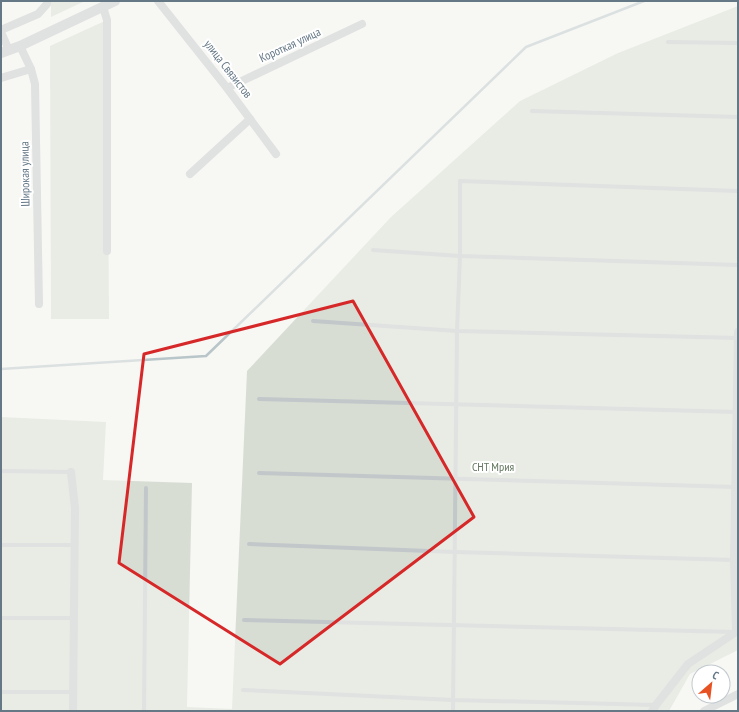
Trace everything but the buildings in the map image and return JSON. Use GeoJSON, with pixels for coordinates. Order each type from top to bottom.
{"type":"FeatureCollection","features":[{"type":"Feature","properties":{"kind":"street"},"geometry":{"type":"LineString","coordinates":[[47,1],[47,4],[38,14],[1,31],[5,52],[115,1]]}},
{"type":"Feature","properties":{"kind":"street","name":"улица Связистов"},"geometry":{"type":"LineString","coordinates":[[158,1],[228,88],[276,154]]}},
{"type":"Feature","properties":{"kind":"street"},"geometry":{"type":"LineString","coordinates":[[103,7],[107,20],[106,250]]}},
{"type":"Feature","properties":{"kind":"street","name":"Короткая улица"},"geometry":{"type":"LineString","coordinates":[[228,88],[362,24]]}},
{"type":"Feature","properties":{"kind":"street","name":"Широкая улица"},"geometry":{"type":"LineString","coordinates":[[20,46],[31,69],[35,84],[39,304]]}},
{"type":"Feature","properties":{"kind":"street"},"geometry":{"type":"LineString","coordinates":[[1,78],[31,69]]}},
{"type":"Feature","properties":{"kind":"street"},"geometry":{"type":"LineString","coordinates":[[190,174],[250,119]]}},
{"type":"Feature","properties":{"kind":"street"},"geometry":{"type":"LineString","coordinates":[[654,708],[688,664],[736,632],[738,332]]}},
{"type":"Feature","properties":{"kind":"street"},"geometry":{"type":"LineString","coordinates":[[71,472],[75,508],[74,711]]}},
{"type":"Feature","properties":{"kind":"street"},"geometry":{"type":"LineString","coordinates":[[704,711],[738,694]]}},
{"type":"Feature","properties":{"kind":"lane"},"geometry":{"type":"LineString","coordinates":[[668,42],[738,43]]}},
{"type":"Feature","properties":{"kind":"lane"},"geometry":{"type":"LineString","coordinates":[[532,111],[738,117]]}},
{"type":"Feature","properties":{"kind":"lane"},"geometry":{"type":"LineString","coordinates":[[453,711],[460,181],[738,191]]}},
{"type":"Feature","properties":{"kind":"lane"},"geometry":{"type":"LineString","coordinates":[[373,250],[460,256],[738,265]]}},
{"type":"Feature","properties":{"kind":"lane"},"geometry":{"type":"LineString","coordinates":[[313,320],[457,331],[738,338]]}},
{"type":"Feature","properties":{"kind":"lane"},"geometry":{"type":"LineString","coordinates":[[259,399],[737,412]]}},
{"type":"Feature","properties":{"kind":"lane"},"geometry":{"type":"LineString","coordinates":[[1,471],[71,472]]}},
{"type":"Feature","properties":{"kind":"lane"},"geometry":{"type":"LineString","coordinates":[[259,473],[737,487]]}},
{"type":"Feature","properties":{"kind":"lane"},"geometry":{"type":"LineString","coordinates":[[144,711],[146,488]]}},
{"type":"Feature","properties":{"kind":"lane"},"geometry":{"type":"LineString","coordinates":[[249,544],[455,552],[736,560]]}},
{"type":"Feature","properties":{"kind":"lane"},"geometry":{"type":"LineString","coordinates":[[1,545],[75,545]]}},
{"type":"Feature","properties":{"kind":"lane"},"geometry":{"type":"LineString","coordinates":[[1,618],[74,618]]}},
{"type":"Feature","properties":{"kind":"lane"},"geometry":{"type":"LineString","coordinates":[[244,620],[736,632]]}},
{"type":"Feature","properties":{"kind":"lane"},"geometry":{"type":"LineString","coordinates":[[243,690],[654,708]]}},
{"type":"Feature","properties":{"kind":"lane"},"geometry":{"type":"LineString","coordinates":[[1,692],[74,692]]}},
{"type":"Feature","properties":{"kind":"highlighted area"},"geometry":{"type":"Polygon","coordinates":[[[353,301],[474,517],[280,664],[119,563],[144,354],[353,301]]]}},
{"type":"Feature","properties":{"kind":"green space"},"geometry":{"type":"Polygon","coordinates":[[[51,1],[85,1],[51,17],[51,1]]]}},
{"type":"Feature","properties":{"kind":"green space","name":"СНТ Мрия"},"geometry":{"type":"Polygon","coordinates":[[[738,6],[738,650],[710,664],[691,664],[691,674],[669,711],[1,711],[1,417],[106,422],[103,480],[192,483],[187,707],[232,709],[247,371],[391,217],[520,101],[618,53],[738,6]]]}},
{"type":"Feature","properties":{"kind":"green space"},"geometry":{"type":"Polygon","coordinates":[[[107,20],[109,319],[51,319],[50,46],[107,20]]]}},
{"type":"Feature","properties":{"kind":"waterway"},"geometry":{"type":"LineString","coordinates":[[1,369],[206,356],[526,47],[644,1]]}}]}
